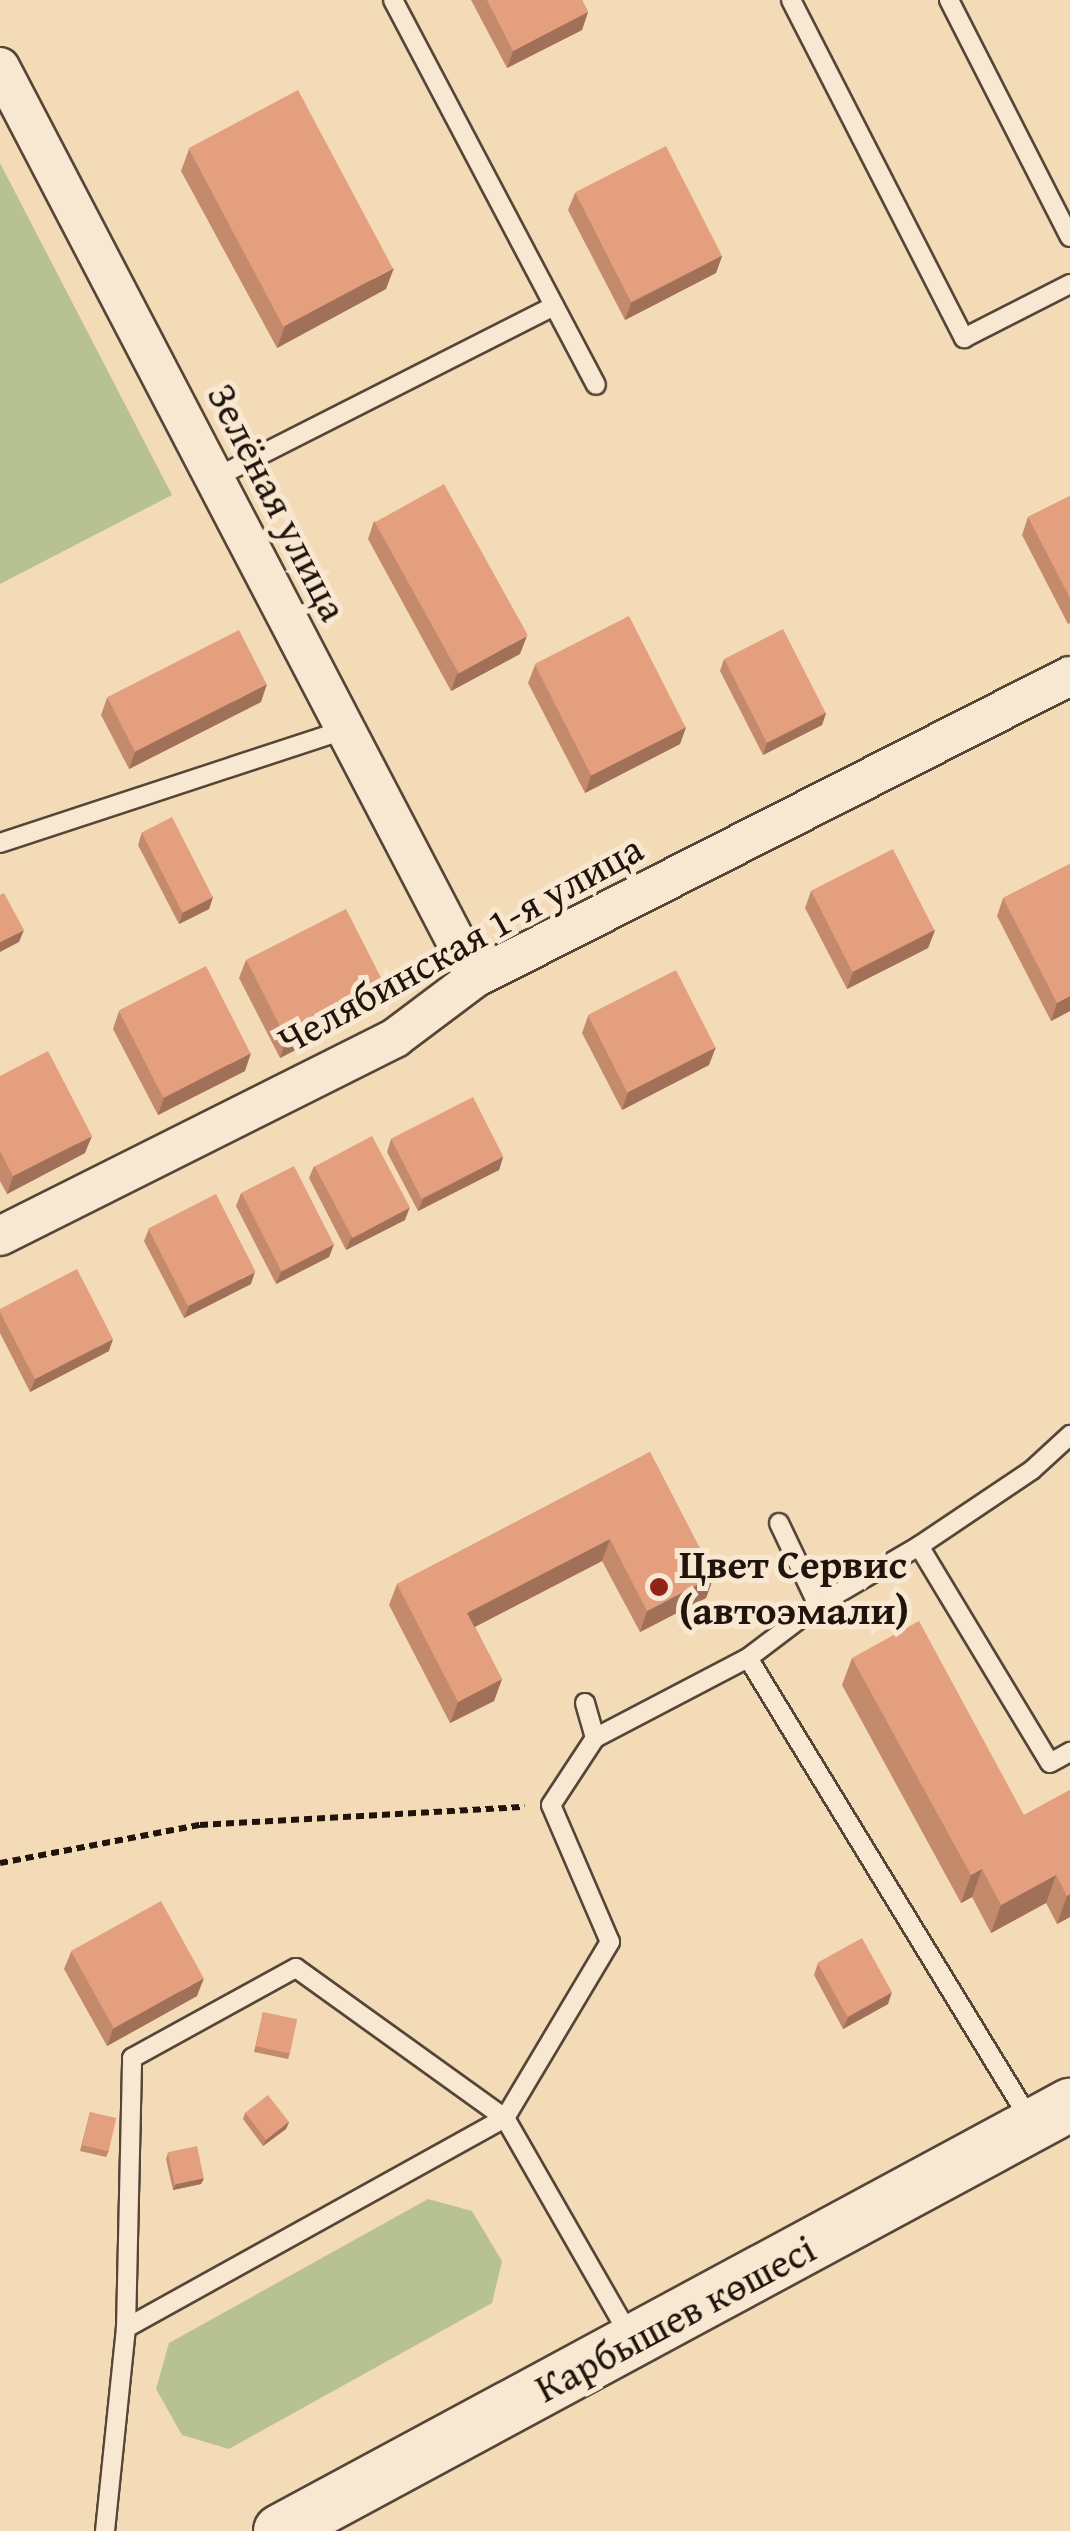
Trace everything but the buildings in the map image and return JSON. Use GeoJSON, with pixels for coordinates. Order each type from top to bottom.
{"type":"FeatureCollection","features":[{"type":"Feature","properties":{"kind":"main road","name":"Карбышев көшесі"},"geometry":{"type":"LineString","coordinates":[[280,2531],[335,2510],[632,2341],[1052,2115]]}},
{"type":"Feature","properties":{"kind":"street","name":"Зелёная улица"},"geometry":{"type":"LineString","coordinates":[[0,67],[476,978]]}},
{"type":"Feature","properties":{"kind":"street","name":"Челябинская 1-я улица"},"geometry":{"type":"LineString","coordinates":[[0,1236],[395,1038],[476,978],[1070,676]]}},
{"type":"Feature","properties":{"kind":"lane"},"geometry":{"type":"LineString","coordinates":[[393,0],[596,385]]}},
{"type":"Feature","properties":{"kind":"lane"},"geometry":{"type":"LineString","coordinates":[[791,0],[964,338],[1070,284]]}},
{"type":"Feature","properties":{"kind":"lane"},"geometry":{"type":"LineString","coordinates":[[949,0],[1070,237]]}},
{"type":"Feature","properties":{"kind":"lane"},"geometry":{"type":"LineString","coordinates":[[215,478],[554,306]]}},
{"type":"Feature","properties":{"kind":"lane"},"geometry":{"type":"LineString","coordinates":[[0,843],[344,730]]}},
{"type":"Feature","properties":{"kind":"lane"},"geometry":{"type":"LineString","coordinates":[[126,2328],[505,2118],[610,1942],[551,1805],[595,1738],[748,1658],[818,1605],[919,1546],[1032,1470],[1070,1436]]}},
{"type":"Feature","properties":{"kind":"lane"},"geometry":{"type":"LineString","coordinates":[[779,1523],[818,1605]]}},
{"type":"Feature","properties":{"kind":"lane"},"geometry":{"type":"LineString","coordinates":[[919,1546],[1050,1763],[1070,1752]]}},
{"type":"Feature","properties":{"kind":"lane"},"geometry":{"type":"LineString","coordinates":[[748,1658],[1052,2115]]}},
{"type":"Feature","properties":{"kind":"lane"},"geometry":{"type":"LineString","coordinates":[[585,1703],[595,1738]]}},
{"type":"Feature","properties":{"kind":"lane"},"geometry":{"type":"LineString","coordinates":[[105,2531],[126,2328],[132,2058],[296,1968],[505,2118],[632,2341]]}},
{"type":"Feature","properties":{"kind":"path"},"geometry":{"type":"LineString","coordinates":[[0,1863],[200,1825],[551,1805]]}},
{"type":"Feature","properties":{"kind":"green space"},"geometry":{"type":"Polygon","coordinates":[[[0,163],[172,495],[0,584],[0,163]]]}},
{"type":"Feature","properties":{"kind":"green space"},"geometry":{"type":"Polygon","coordinates":[[[428,2199],[472,2211],[502,2261],[492,2303],[229,2449],[182,2435],[156,2389],[169,2343],[428,2199]]]}},
{"type":"Feature","properties":{"kind":"place","name":"Цвет Сервис (автоэмали)"},"geometry":{"type":"Point","coordinates":[659,1587]}}]}
